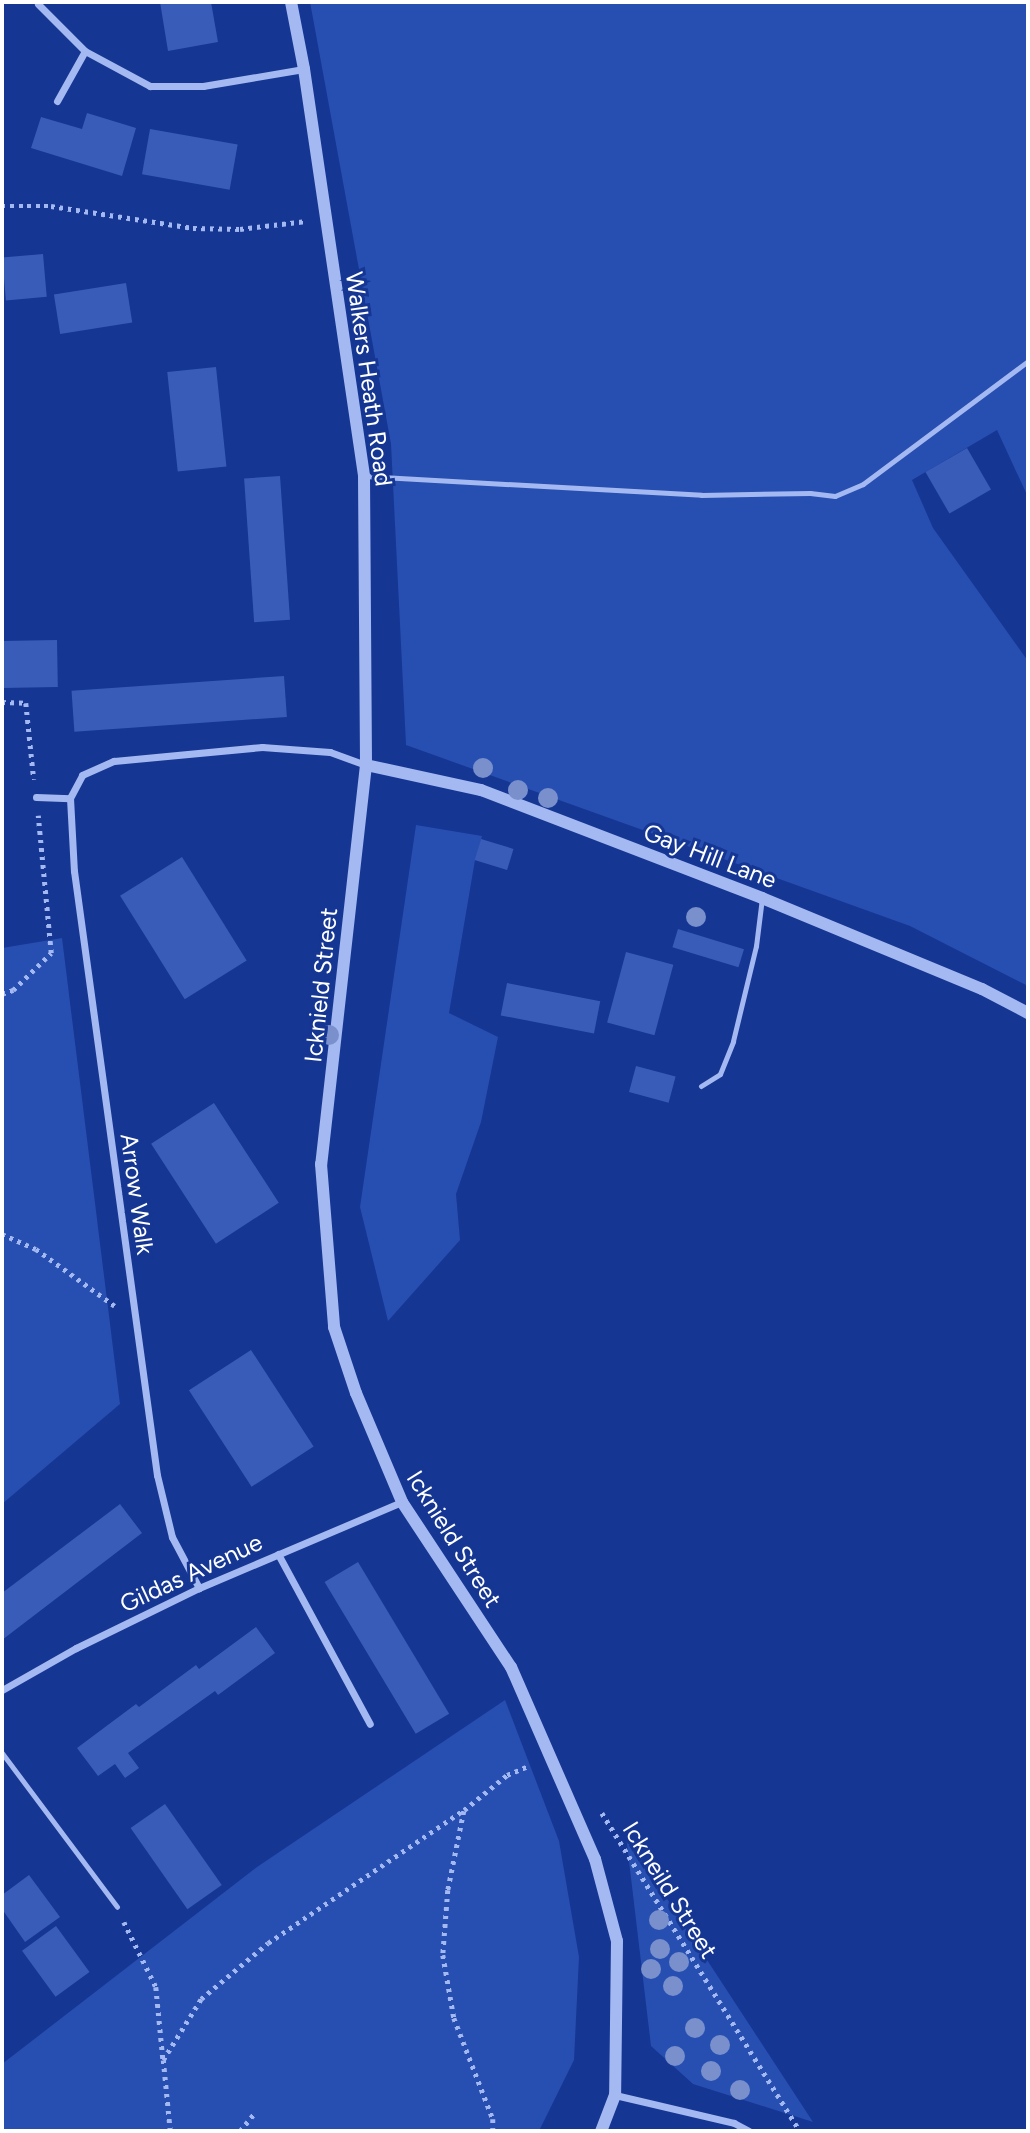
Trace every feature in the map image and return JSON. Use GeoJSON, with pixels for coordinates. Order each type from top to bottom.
{"type":"FeatureCollection","features":[{"type":"Feature","properties":{"kind":"street","name":"Walkers Heath Road"},"geometry":{"type":"LineString","coordinates":[[290,2],[304,69],[364,475],[366,765]]}},
{"type":"Feature","properties":{"kind":"street"},"geometry":{"type":"LineString","coordinates":[[38,4],[85,51],[150,86],[203,86],[304,69]]}},
{"type":"Feature","properties":{"kind":"street"},"geometry":{"type":"LineString","coordinates":[[57,101],[85,51]]}},
{"type":"Feature","properties":{"kind":"street"},"geometry":{"type":"LineString","coordinates":[[36,797],[70,798],[82,775],[114,761],[261,747],[330,752],[366,765]]}},
{"type":"Feature","properties":{"kind":"street","name":"Gay Hill Lane"},"geometry":{"type":"LineString","coordinates":[[366,765],[481,790],[762,898],[982,989],[1028,1013]]}},
{"type":"Feature","properties":{"kind":"street","name":"Icknield Street"},"geometry":{"type":"LineString","coordinates":[[366,765],[321,1164],[334,1327],[356,1393],[402,1502],[511,1667],[595,1859],[617,1941],[615,2095]]}},
{"type":"Feature","properties":{"kind":"street","name":"Arrow Walk"},"geometry":{"type":"LineString","coordinates":[[70,798],[74,871],[157,1475],[172,1537],[200,1588]]}},
{"type":"Feature","properties":{"kind":"street","name":"Gildas Avenue"},"geometry":{"type":"LineString","coordinates":[[2,1690],[76,1648],[200,1588],[402,1502]]}},
{"type":"Feature","properties":{"kind":"street"},"geometry":{"type":"LineString","coordinates":[[278,1554],[370,1724]]}},
{"type":"Feature","properties":{"kind":"street"},"geometry":{"type":"LineString","coordinates":[[601,2131],[615,2095],[734,2123],[749,2131]]}},
{"type":"Feature","properties":{"kind":"lane"},"geometry":{"type":"LineString","coordinates":[[364,475],[701,495],[835,496],[863,484],[1028,361]]}},
{"type":"Feature","properties":{"kind":"lane"},"geometry":{"type":"LineString","coordinates":[[701,1086],[720,1074],[733,1041],[756,946],[762,898]]}},
{"type":"Feature","properties":{"kind":"lane"},"geometry":{"type":"LineString","coordinates":[[2,1754],[117,1907]]}},
{"type":"Feature","properties":{"kind":"path"},"geometry":{"type":"LineString","coordinates":[[2,206],[51,206],[193,228],[240,229],[326,219]]}},
{"type":"Feature","properties":{"kind":"path"},"geometry":{"type":"LineString","coordinates":[[2,702],[26,703],[51,953],[13,990],[2,994]]}},
{"type":"Feature","properties":{"kind":"path"},"geometry":{"type":"LineString","coordinates":[[2,1234],[36,1249],[135,1321]]}},
{"type":"Feature","properties":{"kind":"path"},"geometry":{"type":"LineString","coordinates":[[163,2060],[201,1999],[268,1942],[464,1810],[507,1774],[551,1757]]}},
{"type":"Feature","properties":{"kind":"path","name":"Ickneild Street"},"geometry":{"type":"LineString","coordinates":[[598,1806],[800,2131]]}},
{"type":"Feature","properties":{"kind":"path"},"geometry":{"type":"LineString","coordinates":[[464,1810],[448,1890],[443,1955],[454,2018],[493,2119],[493,2131]]}},
{"type":"Feature","properties":{"kind":"path"},"geometry":{"type":"LineString","coordinates":[[117,1907],[156,1987],[170,2131]]}},
{"type":"Feature","properties":{"kind":"path"},"geometry":{"type":"LineString","coordinates":[[240,2131],[254,2115]]}},
{"type":"Feature","properties":{"kind":"shaded area"},"geometry":{"type":"Polygon","coordinates":[[[310,2],[1028,2],[1028,497],[997,430],[912,480],[933,528],[1028,661],[1028,986],[910,926],[406,745],[391,444],[310,2]]]}},
{"type":"Feature","properties":{"kind":"shaded area"},"geometry":{"type":"Polygon","coordinates":[[[416,825],[482,836],[475,860],[449,1013],[498,1037],[481,1122],[456,1194],[460,1240],[388,1321],[360,1207],[416,825]]]}},
{"type":"Feature","properties":{"kind":"shaded area"},"geometry":{"type":"Polygon","coordinates":[[[62,938],[120,1404],[2,1504],[2,948],[62,938]]]}},
{"type":"Feature","properties":{"kind":"shaded area"},"geometry":{"type":"Polygon","coordinates":[[[505,1700],[559,1841],[579,1957],[574,2060],[539,2131],[2,2131],[2,2064],[257,1867],[505,1700]]]}},
{"type":"Feature","properties":{"kind":"shaded area"},"geometry":{"type":"Polygon","coordinates":[[[626,1836],[813,2122],[693,2084],[651,2046],[626,1836]]]}},
{"type":"Feature","properties":{"kind":"building"},"geometry":{"type":"Polygon","coordinates":[[[160,2],[211,2],[218,42],[168,51],[160,2]]]}},
{"type":"Feature","properties":{"kind":"building"},"geometry":{"type":"Polygon","coordinates":[[[87,113],[136,128],[122,176],[31,148],[41,117],[82,129],[87,113]]]}},
{"type":"Feature","properties":{"kind":"building"},"geometry":{"type":"Polygon","coordinates":[[[150,129],[238,144],[230,190],[142,174],[150,129]]]}},
{"type":"Feature","properties":{"kind":"building"},"geometry":{"type":"Polygon","coordinates":[[[43,254],[47,297],[6,300],[2,258],[43,254]]]}},
{"type":"Feature","properties":{"kind":"building"},"geometry":{"type":"Polygon","coordinates":[[[126,283],[132,323],[60,334],[54,294],[126,283]]]}},
{"type":"Feature","properties":{"kind":"building"},"geometry":{"type":"Polygon","coordinates":[[[216,367],[226,466],[178,472],[167,372],[216,367]]]}},
{"type":"Feature","properties":{"kind":"building"},"geometry":{"type":"Polygon","coordinates":[[[967,448],[991,490],[949,514],[925,472],[967,448]]]}},
{"type":"Feature","properties":{"kind":"building"},"geometry":{"type":"Polygon","coordinates":[[[280,476],[290,620],[254,622],[244,479],[280,476]]]}},
{"type":"Feature","properties":{"kind":"building"},"geometry":{"type":"Polygon","coordinates":[[[57,640],[58,687],[3,688],[2,641],[57,640]]]}},
{"type":"Feature","properties":{"kind":"building"},"geometry":{"type":"Polygon","coordinates":[[[284,676],[287,717],[74,732],[72,691],[284,676]]]}},
{"type":"Feature","properties":{"kind":"building"},"geometry":{"type":"Polygon","coordinates":[[[481,839],[514,849],[507,870],[475,860],[481,839]]]}},
{"type":"Feature","properties":{"kind":"building"},"geometry":{"type":"Polygon","coordinates":[[[182,857],[247,960],[185,999],[120,896],[182,857]]]}},
{"type":"Feature","properties":{"kind":"building"},"geometry":{"type":"Polygon","coordinates":[[[678,929],[744,949],[738,967],[672,947],[678,929]]]}},
{"type":"Feature","properties":{"kind":"building"},"geometry":{"type":"Polygon","coordinates":[[[626,952],[673,965],[654,1035],[607,1023],[626,952]]]}},
{"type":"Feature","properties":{"kind":"building"},"geometry":{"type":"Polygon","coordinates":[[[507,983],[600,1001],[594,1034],[501,1015],[507,983]]]}},
{"type":"Feature","properties":{"kind":"building"},"geometry":{"type":"Polygon","coordinates":[[[636,1066],[676,1077],[669,1103],[629,1092],[636,1066]]]}},
{"type":"Feature","properties":{"kind":"building"},"geometry":{"type":"Polygon","coordinates":[[[214,1103],[279,1203],[216,1244],[151,1144],[214,1103]]]}},
{"type":"Feature","properties":{"kind":"building"},"geometry":{"type":"Polygon","coordinates":[[[251,1350],[314,1446],[252,1487],[189,1390],[251,1350]]]}},
{"type":"Feature","properties":{"kind":"building"},"geometry":{"type":"Polygon","coordinates":[[[120,1504],[142,1533],[2,1640],[2,1593],[120,1504]]]}},
{"type":"Feature","properties":{"kind":"building"},"geometry":{"type":"Polygon","coordinates":[[[358,1562],[449,1714],[416,1734],[325,1582],[358,1562]]]}},
{"type":"Feature","properties":{"kind":"building"},"geometry":{"type":"Polygon","coordinates":[[[256,1627],[275,1653],[218,1695],[215,1691],[128,1753],[139,1768],[125,1778],[115,1764],[98,1776],[77,1748],[136,1704],[139,1707],[196,1665],[199,1669],[256,1627]]]}},
{"type":"Feature","properties":{"kind":"building"},"geometry":{"type":"Polygon","coordinates":[[[165,1804],[222,1885],[187,1909],[131,1828],[165,1804]]]}},
{"type":"Feature","properties":{"kind":"building"},"geometry":{"type":"Polygon","coordinates":[[[29,1875],[60,1917],[25,1942],[2,1909],[2,1895],[29,1875]]]}},
{"type":"Feature","properties":{"kind":"building"},"geometry":{"type":"Polygon","coordinates":[[[56,1926],[90,1972],[56,1997],[22,1951],[56,1926]]]}}]}
